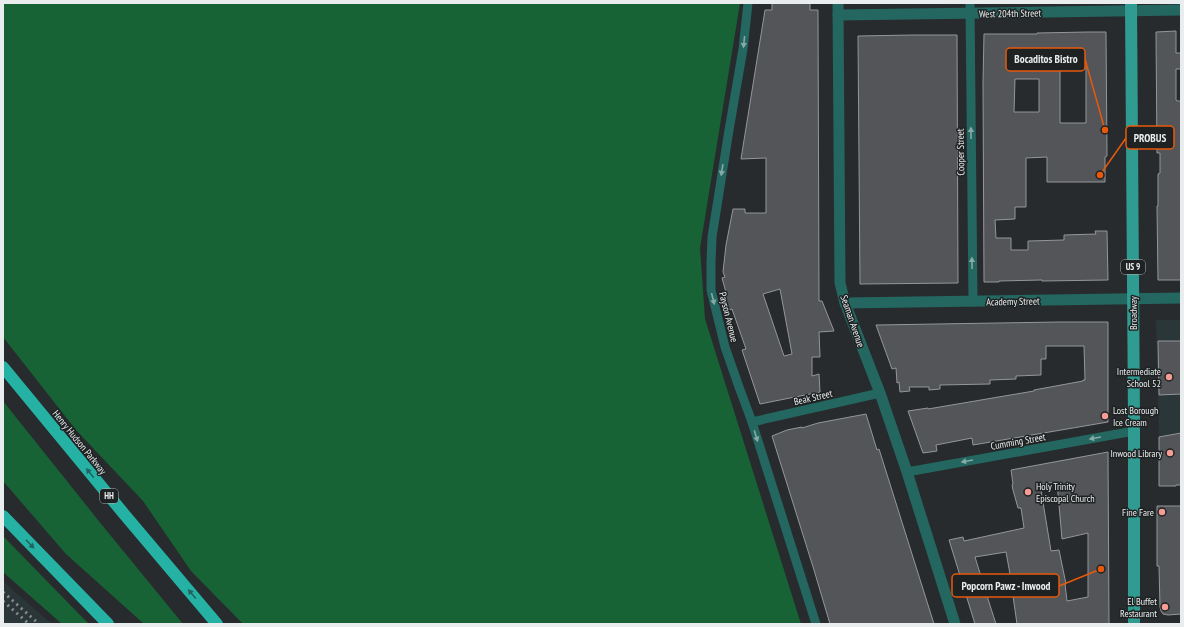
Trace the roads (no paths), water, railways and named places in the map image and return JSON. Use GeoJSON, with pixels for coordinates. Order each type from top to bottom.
{"type":"FeatureCollection","features":[{"type":"Feature","properties":{"kind":"highway","name":"Henry Hudson Parkway"},"geometry":{"type":"LineString","coordinates":[[3,367],[217,624]]}},
{"type":"Feature","properties":{"kind":"highway"},"geometry":{"type":"LineString","coordinates":[[3,516],[105,621],[118,624]]}},
{"type":"Feature","properties":{"kind":"main road","name":"Broadway"},"geometry":{"type":"LineString","coordinates":[[1131,7],[1134,624]]}},
{"type":"Feature","properties":{"kind":"street","name":"Payson Avenue"},"geometry":{"type":"LineString","coordinates":[[748,3],[743,48],[728,130],[712,237],[711,290],[725,347],[738,387],[752,422],[816,624]]}},
{"type":"Feature","properties":{"kind":"street","name":"Seaman Avenue"},"geometry":{"type":"LineString","coordinates":[[838,3],[840,283],[845,303],[880,394],[907,472],[955,624]]}},
{"type":"Feature","properties":{"kind":"street","name":"West 204th Street"},"geometry":{"type":"LineString","coordinates":[[838,15],[970,8],[1131,7],[1181,10]]}},
{"type":"Feature","properties":{"kind":"street","name":"Cooper Street"},"geometry":{"type":"LineString","coordinates":[[970,8],[973,302]]}},
{"type":"Feature","properties":{"kind":"street","name":"Academy Street"},"geometry":{"type":"LineString","coordinates":[[845,303],[1181,298]]}},
{"type":"Feature","properties":{"kind":"street","name":"Beak Street"},"geometry":{"type":"LineString","coordinates":[[752,422],[880,394]]}},
{"type":"Feature","properties":{"kind":"street","name":"Cumming Street"},"geometry":{"type":"LineString","coordinates":[[907,472],[1134,431]]}},
{"type":"Feature","properties":{"kind":"railway"},"geometry":{"type":"LineString","coordinates":[[3,592],[39,624]]}},
{"type":"Feature","properties":{"kind":"railway"},"geometry":{"type":"LineString","coordinates":[[3,601],[29,624]]}},
{"type":"Feature","properties":{"kind":"place","name":"Bocaditos Bistro"},"geometry":{"type":"Point","coordinates":[1105,130]}},
{"type":"Feature","properties":{"kind":"place","name":"PROBUS"},"geometry":{"type":"Point","coordinates":[1100,175]}},
{"type":"Feature","properties":{"kind":"place","name":"Intermediate School 52"},"geometry":{"type":"Point","coordinates":[1169,377]}},
{"type":"Feature","properties":{"kind":"place","name":"Lost Borough Ice Cream"},"geometry":{"type":"Point","coordinates":[1105,416]}},
{"type":"Feature","properties":{"kind":"place","name":"Inwood Library"},"geometry":{"type":"Point","coordinates":[1170,453]}},
{"type":"Feature","properties":{"kind":"place","name":"Holy Trinity Episcopal Church"},"geometry":{"type":"Point","coordinates":[1028,492]}},
{"type":"Feature","properties":{"kind":"place","name":"Fine Fare"},"geometry":{"type":"Point","coordinates":[1162,512]}},
{"type":"Feature","properties":{"kind":"place","name":"Popcorn Pawz - Inwood"},"geometry":{"type":"Point","coordinates":[1101,569]}},
{"type":"Feature","properties":{"kind":"place","name":"El Buffet Restaurant"},"geometry":{"type":"Point","coordinates":[1165,607]}}]}
